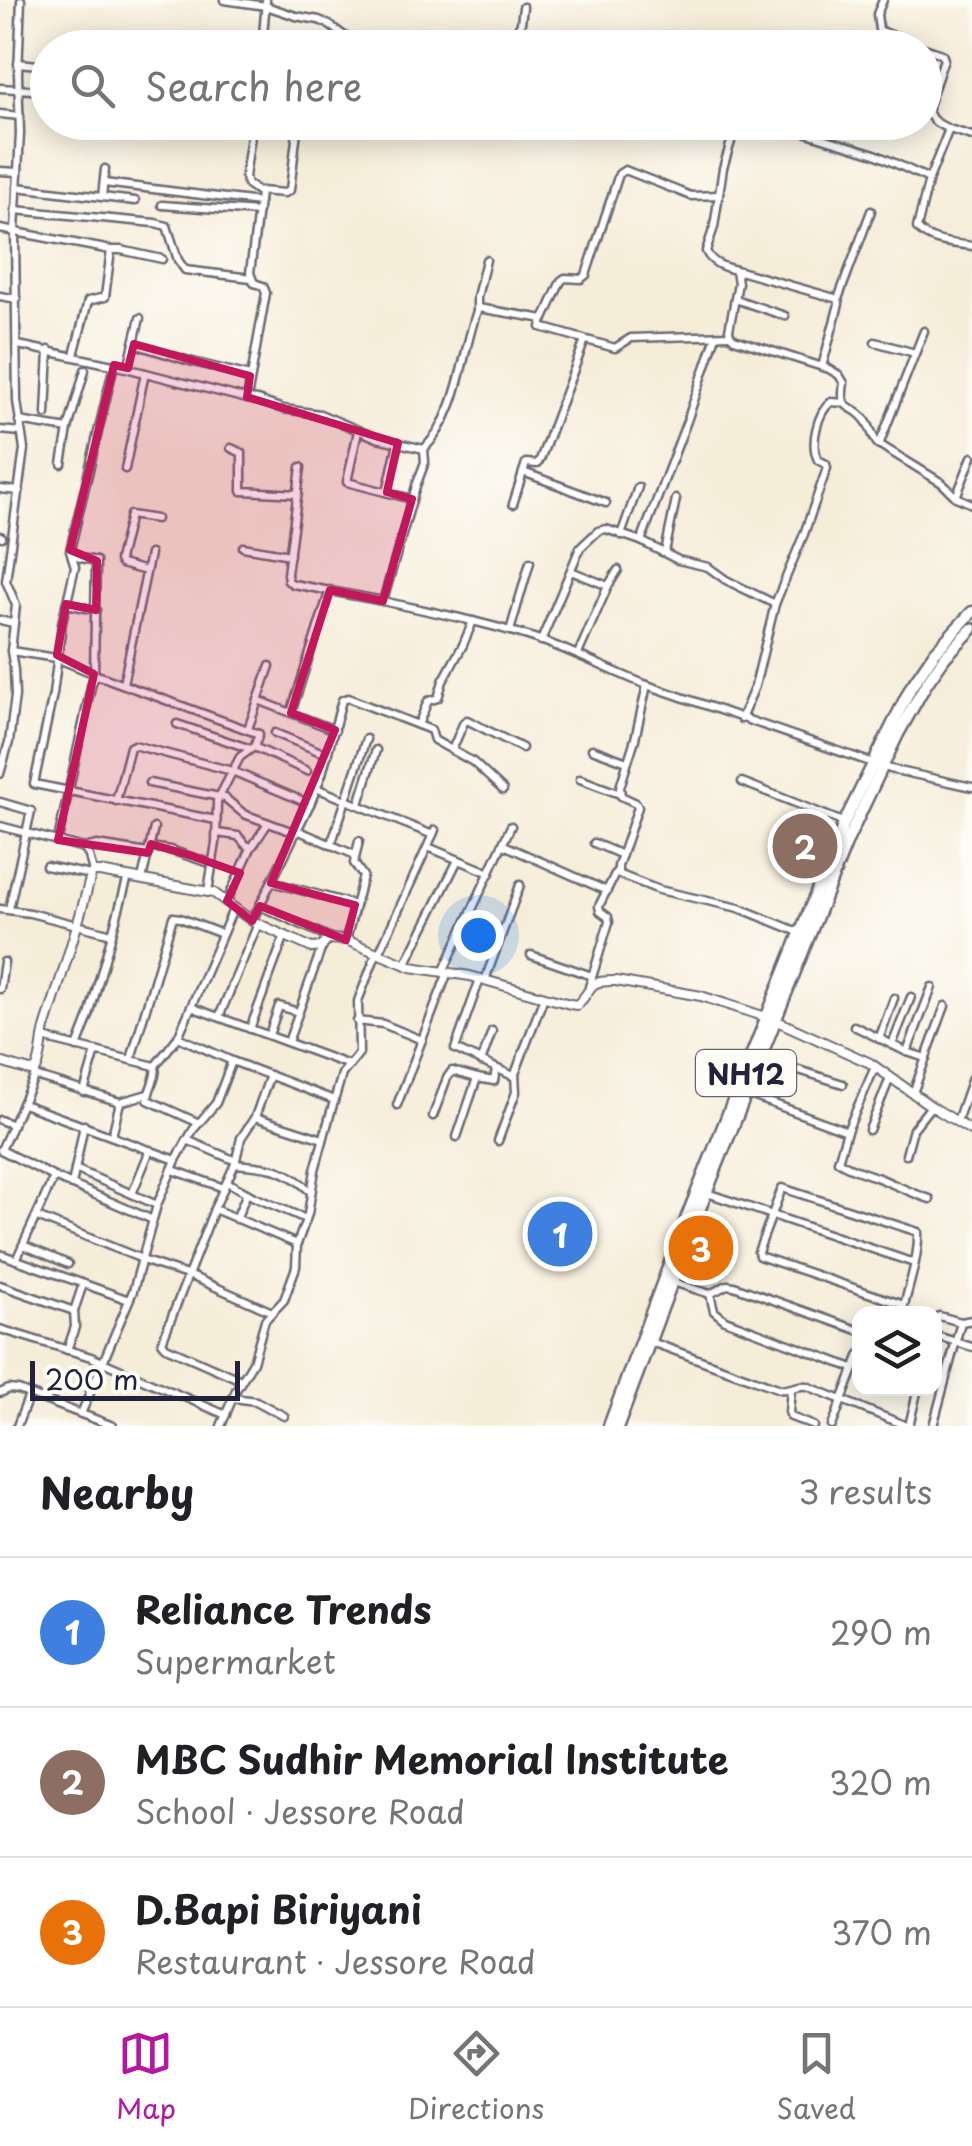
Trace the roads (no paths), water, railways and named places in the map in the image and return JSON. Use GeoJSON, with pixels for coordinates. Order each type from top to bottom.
{"type":"FeatureCollection","features":[{"type":"Feature","properties":{"kind":"highway","name":"NH12"},"geometry":{"type":"LineString","coordinates":[[618,1426],[760,1057],[844,823],[895,729],[911,688],[935,652],[972,609]]}},
{"type":"Feature","properties":{"kind":"highway","name":"NH12"},"geometry":{"type":"LineString","coordinates":[[895,729],[945,657],[972,630]]}},
{"type":"Feature","properties":{"kind":"highway","name":"NH12"},"geometry":{"type":"LineString","coordinates":[[609,1426],[688,1214],[877,765]]}},
{"type":"Feature","properties":{"kind":"street"},"geometry":{"type":"LineString","coordinates":[[0,774],[11,732],[15,684],[11,652],[16,605],[4,564],[24,449],[19,421],[15,230],[21,0]]}},
{"type":"Feature","properties":{"kind":"street"},"geometry":{"type":"LineString","coordinates":[[224,0],[266,3],[336,30]]}},
{"type":"Feature","properties":{"kind":"street"},"geometry":{"type":"LineString","coordinates":[[879,30],[876,14],[883,0]]}},
{"type":"Feature","properties":{"kind":"street"},"geometry":{"type":"LineString","coordinates":[[264,30],[266,3]]}},
{"type":"Feature","properties":{"kind":"street"},"geometry":{"type":"LineString","coordinates":[[517,30],[523,7]]}},
{"type":"Feature","properties":{"kind":"street"},"geometry":{"type":"LineString","coordinates":[[18,63],[30,64]]}},
{"type":"Feature","properties":{"kind":"street"},"geometry":{"type":"LineString","coordinates":[[0,88],[30,90]]}},
{"type":"Feature","properties":{"kind":"street"},"geometry":{"type":"LineString","coordinates":[[0,114],[20,116]]}},
{"type":"Feature","properties":{"kind":"street"},"geometry":{"type":"LineString","coordinates":[[942,125],[972,136]]}},
{"type":"Feature","properties":{"kind":"street"},"geometry":{"type":"LineString","coordinates":[[950,129],[929,180],[917,228],[931,239],[972,246]]}},
{"type":"Feature","properties":{"kind":"street"},"geometry":{"type":"LineString","coordinates":[[250,140],[244,177],[247,184],[260,191],[285,193],[290,190],[296,140]]}},
{"type":"Feature","properties":{"kind":"street"},"geometry":{"type":"LineString","coordinates":[[732,140],[706,251],[709,258],[724,268],[838,299]]}},
{"type":"Feature","properties":{"kind":"street"},"geometry":{"type":"LineString","coordinates":[[831,140],[876,154],[929,180]]}},
{"type":"Feature","properties":{"kind":"street"},"geometry":{"type":"LineString","coordinates":[[102,198],[105,170]]}},
{"type":"Feature","properties":{"kind":"street"},"geometry":{"type":"LineString","coordinates":[[720,195],[696,197],[629,170],[622,171],[586,274],[582,279],[560,281],[540,327],[615,348],[631,338],[730,335]]}},
{"type":"Feature","properties":{"kind":"street"},"geometry":{"type":"LineString","coordinates":[[0,171],[18,172]]}},
{"type":"Feature","properties":{"kind":"street"},"geometry":{"type":"LineString","coordinates":[[104,183],[259,202]]}},
{"type":"Feature","properties":{"kind":"street"},"geometry":{"type":"LineString","coordinates":[[17,187],[135,201]]}},
{"type":"Feature","properties":{"kind":"street"},"geometry":{"type":"LineString","coordinates":[[247,400],[266,293],[251,278],[260,191]]}},
{"type":"Feature","properties":{"kind":"street"},"geometry":{"type":"LineString","coordinates":[[162,205],[258,212]]}},
{"type":"Feature","properties":{"kind":"street"},"geometry":{"type":"LineString","coordinates":[[15,210],[167,226],[185,270],[251,278]]}},
{"type":"Feature","properties":{"kind":"street"},"geometry":{"type":"LineString","coordinates":[[822,367],[838,299],[871,211]]}},
{"type":"Feature","properties":{"kind":"street"},"geometry":{"type":"LineString","coordinates":[[0,229],[162,259]]}},
{"type":"Feature","properties":{"kind":"street"},"geometry":{"type":"LineString","coordinates":[[74,356],[88,301],[103,298],[106,293],[112,250]]}},
{"type":"Feature","properties":{"kind":"street"},"geometry":{"type":"LineString","coordinates":[[383,601],[424,462],[424,449],[442,427],[448,411],[477,310],[486,260]]}},
{"type":"Feature","properties":{"kind":"street"},"geometry":{"type":"LineString","coordinates":[[736,270],[738,283],[729,330],[734,339],[822,367],[843,378],[844,403],[868,424],[879,445],[972,504]]}},
{"type":"Feature","properties":{"kind":"street"},"geometry":{"type":"LineString","coordinates":[[0,296],[17,300]]}},
{"type":"Feature","properties":{"kind":"street"},"geometry":{"type":"LineString","coordinates":[[735,299],[786,316]]}},
{"type":"Feature","properties":{"kind":"street"},"geometry":{"type":"LineString","coordinates":[[477,310],[484,308],[542,320]]}},
{"type":"Feature","properties":{"kind":"street"},"geometry":{"type":"LineString","coordinates":[[128,368],[140,318]]}},
{"type":"Feature","properties":{"kind":"street"},"geometry":{"type":"LineString","coordinates":[[879,445],[924,331]]}},
{"type":"Feature","properties":{"kind":"street"},"geometry":{"type":"LineString","coordinates":[[640,542],[716,336]]}},
{"type":"Feature","properties":{"kind":"street"},"geometry":{"type":"LineString","coordinates":[[513,504],[526,463],[537,464],[540,460],[585,340]]}},
{"type":"Feature","properties":{"kind":"street"},"geometry":{"type":"LineString","coordinates":[[875,342],[915,353]]}},
{"type":"Feature","properties":{"kind":"street"},"geometry":{"type":"LineString","coordinates":[[18,344],[283,409],[320,414],[358,431],[424,449]]}},
{"type":"Feature","properties":{"kind":"street"},"geometry":{"type":"LineString","coordinates":[[134,344],[250,376]]}},
{"type":"Feature","properties":{"kind":"street"},"geometry":{"type":"LineString","coordinates":[[46,414],[48,350]]}},
{"type":"Feature","properties":{"kind":"street"},"geometry":{"type":"LineString","coordinates":[[114,365],[70,550],[76,566],[34,784],[216,820]]}},
{"type":"Feature","properties":{"kind":"street"},"geometry":{"type":"LineString","coordinates":[[62,464],[85,370]]}},
{"type":"Feature","properties":{"kind":"street"},"geometry":{"type":"LineString","coordinates":[[125,468],[145,373]]}},
{"type":"Feature","properties":{"kind":"street"},"geometry":{"type":"LineString","coordinates":[[741,718],[755,686],[775,604],[827,468],[813,450],[824,408],[831,402],[844,403]]}},
{"type":"Feature","properties":{"kind":"street"},"geometry":{"type":"LineString","coordinates":[[19,421],[68,429]]}},
{"type":"Feature","properties":{"kind":"street"},"geometry":{"type":"LineString","coordinates":[[0,430],[21,432]]}},
{"type":"Feature","properties":{"kind":"street"},"geometry":{"type":"LineString","coordinates":[[358,431],[347,482],[412,499]]}},
{"type":"Feature","properties":{"kind":"street"},"geometry":{"type":"LineString","coordinates":[[386,492],[398,443]]}},
{"type":"Feature","properties":{"kind":"street"},"geometry":{"type":"LineString","coordinates":[[231,448],[242,453],[242,491],[298,494]]}},
{"type":"Feature","properties":{"kind":"street"},"geometry":{"type":"LineString","coordinates":[[956,496],[972,457]]}},
{"type":"Feature","properties":{"kind":"street"},"geometry":{"type":"LineString","coordinates":[[302,468],[287,574],[290,582],[473,621],[541,641],[647,686],[877,765],[972,787]]}},
{"type":"Feature","properties":{"kind":"street"},"geometry":{"type":"LineString","coordinates":[[523,472],[606,502]]}},
{"type":"Feature","properties":{"kind":"street"},"geometry":{"type":"LineString","coordinates":[[621,534],[638,487]]}},
{"type":"Feature","properties":{"kind":"street"},"geometry":{"type":"LineString","coordinates":[[0,489],[19,491]]}},
{"type":"Feature","properties":{"kind":"street"},"geometry":{"type":"LineString","coordinates":[[665,552],[676,499]]}},
{"type":"Feature","properties":{"kind":"street"},"geometry":{"type":"LineString","coordinates":[[146,571],[120,564],[119,560],[130,516],[156,519]]}},
{"type":"Feature","properties":{"kind":"street"},"geometry":{"type":"LineString","coordinates":[[541,641],[582,544],[606,529],[690,564],[708,567],[775,604]]}},
{"type":"Feature","properties":{"kind":"street"},"geometry":{"type":"LineString","coordinates":[[243,547],[290,555]]}},
{"type":"Feature","properties":{"kind":"street"},"geometry":{"type":"LineString","coordinates":[[123,684],[150,554]]}},
{"type":"Feature","properties":{"kind":"street"},"geometry":{"type":"LineString","coordinates":[[58,840],[95,674],[96,560],[72,556]]}},
{"type":"Feature","properties":{"kind":"street"},"geometry":{"type":"LineString","coordinates":[[510,632],[530,562]]}},
{"type":"Feature","properties":{"kind":"street"},"geometry":{"type":"LineString","coordinates":[[578,654],[618,570]]}},
{"type":"Feature","properties":{"kind":"street"},"geometry":{"type":"LineString","coordinates":[[571,571],[608,586]]}},
{"type":"Feature","properties":{"kind":"street"},"geometry":{"type":"LineString","coordinates":[[291,713],[330,590]]}},
{"type":"Feature","properties":{"kind":"street"},"geometry":{"type":"LineString","coordinates":[[66,604],[96,610]]}},
{"type":"Feature","properties":{"kind":"street"},"geometry":{"type":"LineString","coordinates":[[0,620],[13,623]]}},
{"type":"Feature","properties":{"kind":"street"},"geometry":{"type":"LineString","coordinates":[[418,725],[428,701],[440,694],[473,621]]}},
{"type":"Feature","properties":{"kind":"street"},"geometry":{"type":"LineString","coordinates":[[11,652],[56,658],[259,734],[252,748],[243,753],[218,797],[208,891]]}},
{"type":"Feature","properties":{"kind":"street"},"geometry":{"type":"LineString","coordinates":[[248,729],[270,666]]}},
{"type":"Feature","properties":{"kind":"street"},"geometry":{"type":"LineString","coordinates":[[0,667],[14,670]]}},
{"type":"Feature","properties":{"kind":"street"},"geometry":{"type":"LineString","coordinates":[[620,794],[647,686]]}},
{"type":"Feature","properties":{"kind":"street"},"geometry":{"type":"LineString","coordinates":[[219,1018],[260,906],[310,804],[342,700],[348,698],[431,730],[434,740],[473,762],[503,790]]}},
{"type":"Feature","properties":{"kind":"street"},"geometry":{"type":"LineString","coordinates":[[258,700],[335,730]]}},
{"type":"Feature","properties":{"kind":"street"},"geometry":{"type":"LineString","coordinates":[[452,750],[467,720],[522,748]]}},
{"type":"Feature","properties":{"kind":"street"},"geometry":{"type":"LineString","coordinates":[[177,724],[307,771]]}},
{"type":"Feature","properties":{"kind":"street"},"geometry":{"type":"LineString","coordinates":[[275,733],[328,754]]}},
{"type":"Feature","properties":{"kind":"street"},"geometry":{"type":"LineString","coordinates":[[331,845],[366,738]]}},
{"type":"Feature","properties":{"kind":"street"},"geometry":{"type":"LineString","coordinates":[[116,800],[134,744],[232,772],[310,804]]}},
{"type":"Feature","properties":{"kind":"street"},"geometry":{"type":"LineString","coordinates":[[592,749],[628,762]]}},
{"type":"Feature","properties":{"kind":"street"},"geometry":{"type":"LineString","coordinates":[[358,804],[376,750]]}},
{"type":"Feature","properties":{"kind":"street"},"geometry":{"type":"LineString","coordinates":[[260,906],[405,965],[577,1005],[588,987],[610,922],[599,909],[617,871],[638,806],[620,794],[580,779]]}},
{"type":"Feature","properties":{"kind":"street"},"geometry":{"type":"LineString","coordinates":[[742,782],[844,823]]}},
{"type":"Feature","properties":{"kind":"street"},"geometry":{"type":"LineString","coordinates":[[149,783],[225,798],[244,814],[355,855]]}},
{"type":"Feature","properties":{"kind":"street"},"geometry":{"type":"LineString","coordinates":[[221,1426],[253,1362],[265,1320],[284,1300],[296,1267],[297,1244],[334,1100],[342,1074],[359,1053],[358,1000],[434,833],[316,788]]}},
{"type":"Feature","properties":{"kind":"street"},"geometry":{"type":"LineString","coordinates":[[0,802],[31,811],[5,909],[112,934]]}},
{"type":"Feature","properties":{"kind":"street"},"geometry":{"type":"LineString","coordinates":[[199,1123],[151,1102],[148,1094],[156,1066],[178,1037],[222,934],[252,847],[268,823]]}},
{"type":"Feature","properties":{"kind":"street"},"geometry":{"type":"LineString","coordinates":[[0,826],[84,848],[97,845],[149,850],[192,856],[213,864]]}},
{"type":"Feature","properties":{"kind":"street"},"geometry":{"type":"LineString","coordinates":[[398,1104],[446,972],[511,826]]}},
{"type":"Feature","properties":{"kind":"street"},"geometry":{"type":"LineString","coordinates":[[142,879],[154,828]]}},
{"type":"Feature","properties":{"kind":"street"},"geometry":{"type":"LineString","coordinates":[[217,833],[238,836],[252,847]]}},
{"type":"Feature","properties":{"kind":"street"},"geometry":{"type":"LineString","coordinates":[[346,940],[363,876],[354,863],[359,841]]}},
{"type":"Feature","properties":{"kind":"street"},"geometry":{"type":"LineString","coordinates":[[594,843],[622,855]]}},
{"type":"Feature","properties":{"kind":"street"},"geometry":{"type":"LineString","coordinates":[[504,845],[607,891]]}},
{"type":"Feature","properties":{"kind":"street"},"geometry":{"type":"LineString","coordinates":[[84,848],[92,873],[43,1038],[42,1055],[0,1151],[153,1220]]}},
{"type":"Feature","properties":{"kind":"street"},"geometry":{"type":"LineString","coordinates":[[428,848],[490,873]]}},
{"type":"Feature","properties":{"kind":"street"},"geometry":{"type":"LineString","coordinates":[[405,965],[458,860]]}},
{"type":"Feature","properties":{"kind":"street"},"geometry":{"type":"LineString","coordinates":[[46,866],[208,891],[255,922],[312,948],[322,947]]}},
{"type":"Feature","properties":{"kind":"street"},"geometry":{"type":"LineString","coordinates":[[617,871],[620,876],[658,890],[739,908],[802,933]]}},
{"type":"Feature","properties":{"kind":"street"},"geometry":{"type":"LineString","coordinates":[[77,1047],[128,877]]}},
{"type":"Feature","properties":{"kind":"street"},"geometry":{"type":"LineString","coordinates":[[272,882],[355,906]]}},
{"type":"Feature","properties":{"kind":"street"},"geometry":{"type":"LineString","coordinates":[[515,1077],[454,1047],[520,885]]}},
{"type":"Feature","properties":{"kind":"street"},"geometry":{"type":"LineString","coordinates":[[131,1059],[173,918],[222,934]]}},
{"type":"Feature","properties":{"kind":"street"},"geometry":{"type":"LineString","coordinates":[[250,1029],[285,935]]}},
{"type":"Feature","properties":{"kind":"street"},"geometry":{"type":"LineString","coordinates":[[288,1042],[322,947],[332,938]]}},
{"type":"Feature","properties":{"kind":"street"},"geometry":{"type":"LineString","coordinates":[[532,955],[592,976]]}},
{"type":"Feature","properties":{"kind":"street"},"geometry":{"type":"LineString","coordinates":[[0,989],[4,962]]}},
{"type":"Feature","properties":{"kind":"street"},"geometry":{"type":"LineString","coordinates":[[588,987],[603,980],[616,981],[701,996],[772,1019],[874,1066],[972,1130]]}},
{"type":"Feature","properties":{"kind":"street"},"geometry":{"type":"LineString","coordinates":[[906,1052],[932,986]]}},
{"type":"Feature","properties":{"kind":"street"},"geometry":{"type":"LineString","coordinates":[[498,1141],[514,1098],[515,1077],[544,997]]}},
{"type":"Feature","properties":{"kind":"street"},"geometry":{"type":"LineString","coordinates":[[892,1045],[911,997]]}},
{"type":"Feature","properties":{"kind":"street"},"geometry":{"type":"LineString","coordinates":[[879,1038],[894,998]]}},
{"type":"Feature","properties":{"kind":"street"},"geometry":{"type":"LineString","coordinates":[[269,1036],[279,1006],[298,1012]]}},
{"type":"Feature","properties":{"kind":"street"},"geometry":{"type":"LineString","coordinates":[[913,1094],[944,1006]]}},
{"type":"Feature","properties":{"kind":"street"},"geometry":{"type":"LineString","coordinates":[[191,1007],[349,1065]]}},
{"type":"Feature","properties":{"kind":"street"},"geometry":{"type":"LineString","coordinates":[[357,1021],[383,1024],[422,1040]]}},
{"type":"Feature","properties":{"kind":"street"},"geometry":{"type":"LineString","coordinates":[[854,1026],[926,1058]]}},
{"type":"Feature","properties":{"kind":"street"},"geometry":{"type":"LineString","coordinates":[[481,1062],[492,1032]]}},
{"type":"Feature","properties":{"kind":"street"},"geometry":{"type":"LineString","coordinates":[[178,1037],[334,1100]]}},
{"type":"Feature","properties":{"kind":"street"},"geometry":{"type":"LineString","coordinates":[[43,1038],[156,1066]]}},
{"type":"Feature","properties":{"kind":"street"},"geometry":{"type":"LineString","coordinates":[[84,1092],[96,1051]]}},
{"type":"Feature","properties":{"kind":"street"},"geometry":{"type":"LineString","coordinates":[[760,1057],[843,1084]]}},
{"type":"Feature","properties":{"kind":"street"},"geometry":{"type":"LineString","coordinates":[[81,1414],[129,1300],[157,1205],[176,1160],[186,1140],[216,1103],[232,1061]]}},
{"type":"Feature","properties":{"kind":"street"},"geometry":{"type":"LineString","coordinates":[[0,1062],[120,1102],[148,1094]]}},
{"type":"Feature","properties":{"kind":"street"},"geometry":{"type":"LineString","coordinates":[[874,1066],[847,1131],[838,1158],[840,1164],[930,1199]]}},
{"type":"Feature","properties":{"kind":"street"},"geometry":{"type":"LineString","coordinates":[[433,1116],[452,1070],[494,1081],[496,1069]]}},
{"type":"Feature","properties":{"kind":"street"},"geometry":{"type":"LineString","coordinates":[[241,1380],[164,1345],[163,1338],[235,1163],[240,1138],[254,1117],[270,1075]]}},
{"type":"Feature","properties":{"kind":"street"},"geometry":{"type":"LineString","coordinates":[[457,1137],[477,1078]]}},
{"type":"Feature","properties":{"kind":"street"},"geometry":{"type":"LineString","coordinates":[[869,1130],[890,1078]]}},
{"type":"Feature","properties":{"kind":"street"},"geometry":{"type":"LineString","coordinates":[[957,1121],[972,1078]]}},
{"type":"Feature","properties":{"kind":"street"},"geometry":{"type":"LineString","coordinates":[[746,1094],[847,1131]]}},
{"type":"Feature","properties":{"kind":"street"},"geometry":{"type":"LineString","coordinates":[[112,1136],[120,1102]]}},
{"type":"Feature","properties":{"kind":"street"},"geometry":{"type":"LineString","coordinates":[[23,1104],[176,1160]]}},
{"type":"Feature","properties":{"kind":"street"},"geometry":{"type":"LineString","coordinates":[[906,1155],[913,1130],[930,1106]]}},
{"type":"Feature","properties":{"kind":"street"},"geometry":{"type":"LineString","coordinates":[[254,1117],[323,1138]]}},
{"type":"Feature","properties":{"kind":"street"},"geometry":{"type":"LineString","coordinates":[[0,1120],[13,1125]]}},
{"type":"Feature","properties":{"kind":"street"},"geometry":{"type":"LineString","coordinates":[[72,1186],[84,1125]]}},
{"type":"Feature","properties":{"kind":"street"},"geometry":{"type":"LineString","coordinates":[[186,1140],[235,1163],[281,1170],[296,1177],[310,1191]]}},
{"type":"Feature","properties":{"kind":"street"},"geometry":{"type":"LineString","coordinates":[[132,1194],[150,1150]]}},
{"type":"Feature","properties":{"kind":"street"},"geometry":{"type":"LineString","coordinates":[[75,1169],[157,1205]]}},
{"type":"Feature","properties":{"kind":"street"},"geometry":{"type":"LineString","coordinates":[[172,1170],[248,1193],[306,1219]]}},
{"type":"Feature","properties":{"kind":"street"},"geometry":{"type":"LineString","coordinates":[[16,1260],[54,1177]]}},
{"type":"Feature","properties":{"kind":"street"},"geometry":{"type":"LineString","coordinates":[[895,1306],[759,1256],[782,1188],[918,1232],[904,1306]]}},
{"type":"Feature","properties":{"kind":"street"},"geometry":{"type":"LineString","coordinates":[[236,1218],[248,1193]]}},
{"type":"Feature","properties":{"kind":"street"},"geometry":{"type":"LineString","coordinates":[[707,1193],[914,1263]]}},
{"type":"Feature","properties":{"kind":"street"},"geometry":{"type":"LineString","coordinates":[[214,1209],[297,1244]]}},
{"type":"Feature","properties":{"kind":"street"},"geometry":{"type":"LineString","coordinates":[[37,1216],[272,1312]]}},
{"type":"Feature","properties":{"kind":"street"},"geometry":{"type":"LineString","coordinates":[[23,1245],[68,1264]]}},
{"type":"Feature","properties":{"kind":"street"},"geometry":{"type":"LineString","coordinates":[[0,1254],[129,1300]]}},
{"type":"Feature","properties":{"kind":"street"},"geometry":{"type":"LineString","coordinates":[[673,1282],[710,1294],[726,1285],[734,1286],[852,1328]]}},
{"type":"Feature","properties":{"kind":"street"},"geometry":{"type":"LineString","coordinates":[[67,1350],[83,1284]]}},
{"type":"Feature","properties":{"kind":"street"},"geometry":{"type":"LineString","coordinates":[[0,1285],[74,1311]]}},
{"type":"Feature","properties":{"kind":"street"},"geometry":{"type":"LineString","coordinates":[[710,1294],[714,1311],[726,1320],[852,1367]]}},
{"type":"Feature","properties":{"kind":"street"},"geometry":{"type":"LineString","coordinates":[[942,1317],[962,1322],[972,1320]]}},
{"type":"Feature","properties":{"kind":"street"},"geometry":{"type":"LineString","coordinates":[[933,1426],[962,1322]]}},
{"type":"Feature","properties":{"kind":"street"},"geometry":{"type":"LineString","coordinates":[[0,1330],[103,1361],[226,1415]]}},
{"type":"Feature","properties":{"kind":"street"},"geometry":{"type":"LineString","coordinates":[[942,1337],[972,1347]]}},
{"type":"Feature","properties":{"kind":"street"},"geometry":{"type":"LineString","coordinates":[[651,1342],[780,1389],[807,1386],[908,1426],[916,1396]]}},
{"type":"Feature","properties":{"kind":"street"},"geometry":{"type":"LineString","coordinates":[[832,1426],[852,1373]]}},
{"type":"Feature","properties":{"kind":"street"},"geometry":{"type":"LineString","coordinates":[[0,1384],[113,1426]]}},
{"type":"Feature","properties":{"kind":"street"},"geometry":{"type":"LineString","coordinates":[[0,1393],[9,1389]]}},
{"type":"Feature","properties":{"kind":"street"},"geometry":{"type":"LineString","coordinates":[[791,1389],[791,1417],[814,1426]]}},
{"type":"Feature","properties":{"kind":"street"},"geometry":{"type":"LineString","coordinates":[[17,1426],[30,1395]]}},
{"type":"Feature","properties":{"kind":"street"},"geometry":{"type":"LineString","coordinates":[[233,1398],[256,1401],[284,1416]]}},
{"type":"Feature","properties":{"kind":"place","name":"MBC Sudhir Memorial Institute"},"geometry":{"type":"Point","coordinates":[805,846]}},
{"type":"Feature","properties":{"kind":"place","name":"Reliance Trends"},"geometry":{"type":"Point","coordinates":[560,1234]}},
{"type":"Feature","properties":{"kind":"place","name":"D.Bapi Biriyani"},"geometry":{"type":"Point","coordinates":[701,1248]}}]}
